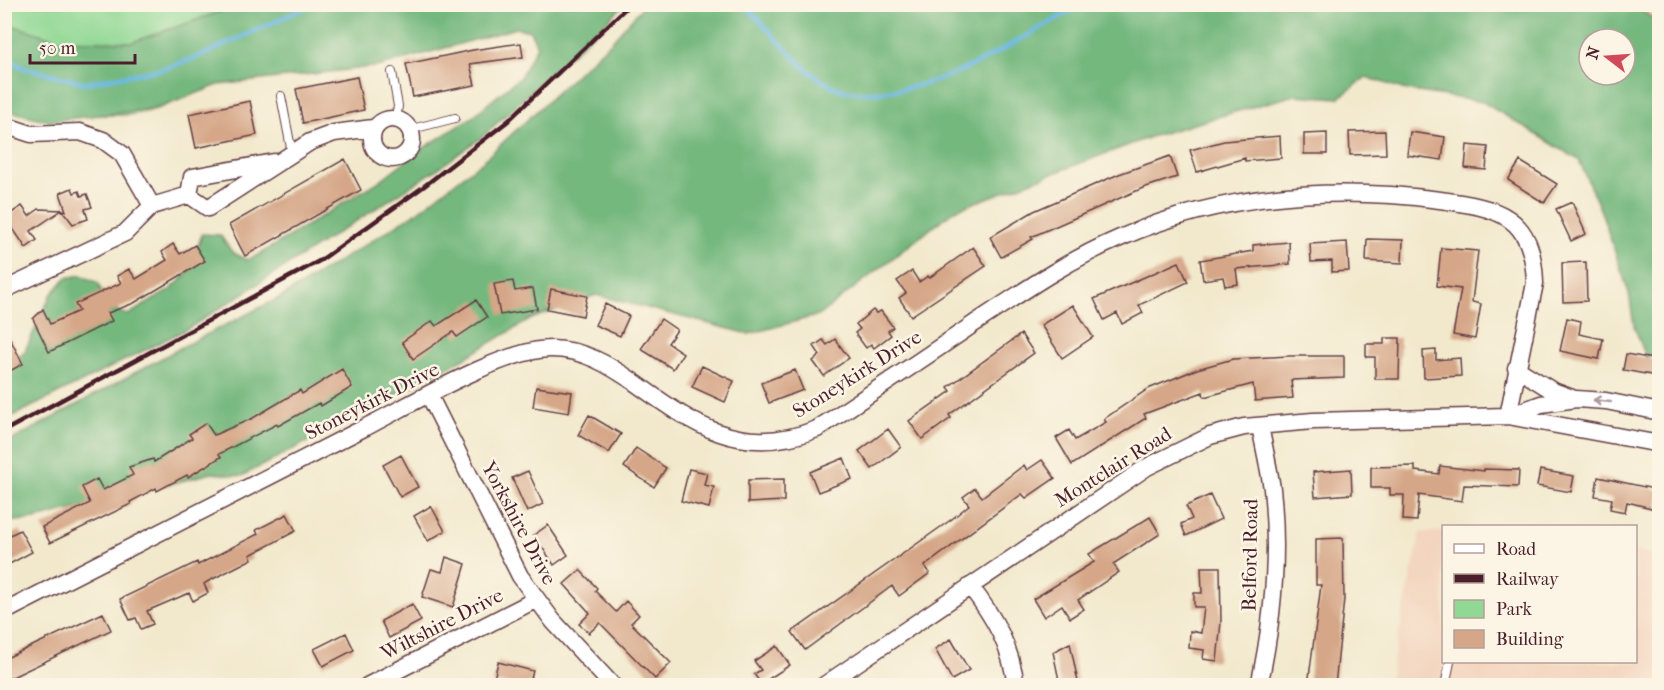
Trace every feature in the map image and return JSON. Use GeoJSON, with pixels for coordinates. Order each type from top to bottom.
{"type":"FeatureCollection","features":[{"type":"Feature","properties":{"kind":"street"},"geometry":{"type":"LineString","coordinates":[[189,195],[208,208],[310,142],[334,133],[373,128],[382,122],[396,119],[412,129],[413,138],[409,152],[392,160],[375,151],[373,128]]}},
{"type":"Feature","properties":{"kind":"street"},"geometry":{"type":"LineString","coordinates":[[4,125],[31,134],[80,132],[103,140],[123,154],[152,206]]}},
{"type":"Feature","properties":{"kind":"street"},"geometry":{"type":"LineString","coordinates":[[189,195],[192,177],[287,157]]}},
{"type":"Feature","properties":{"kind":"street","name":"Stoneykirk Drive"},"geometry":{"type":"LineString","coordinates":[[4,612],[429,395],[523,353],[551,349],[571,351],[606,364],[688,420],[705,429],[742,439],[780,440],[799,436],[817,429],[1045,277],[1121,237],[1166,220],[1259,198],[1345,192],[1393,194],[1488,208],[1505,215],[1520,227],[1533,251],[1535,283],[1508,416]]}},
{"type":"Feature","properties":{"kind":"street"},"geometry":{"type":"LineString","coordinates":[[4,290],[125,233],[152,206],[189,195]]}},
{"type":"Feature","properties":{"kind":"street"},"geometry":{"type":"LineString","coordinates":[[1516,368],[1553,391],[1576,399]]}},
{"type":"Feature","properties":{"kind":"street","name":"Yorkshire Drive"},"geometry":{"type":"LineString","coordinates":[[429,395],[520,576],[535,600],[613,686]]}},
{"type":"Feature","properties":{"kind":"street","name":"Montclair Road"},"geometry":{"type":"LineString","coordinates":[[1508,416],[1541,404],[1576,399],[1606,401],[1659,412]]}},
{"type":"Feature","properties":{"kind":"street","name":"Montclair Road"},"geometry":{"type":"LineString","coordinates":[[823,686],[1147,467],[1210,435],[1260,426],[1313,421],[1508,416],[1659,444]]}},
{"type":"Feature","properties":{"kind":"street","name":"Belford Road"},"geometry":{"type":"LineString","coordinates":[[1259,686],[1270,622],[1274,527],[1271,488],[1260,426]]}},
{"type":"Feature","properties":{"kind":"street"},"geometry":{"type":"LineString","coordinates":[[970,586],[1000,629],[1011,656],[1016,686]]}},
{"type":"Feature","properties":{"kind":"street","name":"Wiltshire Drive"},"geometry":{"type":"LineString","coordinates":[[367,686],[535,600]]}},
{"type":"Feature","properties":{"kind":"lane"},"geometry":{"type":"LineString","coordinates":[[392,72],[398,106],[396,119]]}},
{"type":"Feature","properties":{"kind":"lane"},"geometry":{"type":"LineString","coordinates":[[281,96],[287,157]]}},
{"type":"Feature","properties":{"kind":"lane"},"geometry":{"type":"LineString","coordinates":[[412,129],[455,118]]}},
{"type":"Feature","properties":{"kind":"lane"},"geometry":{"type":"LineString","coordinates":[[1445,686],[1450,663]]}},
{"type":"Feature","properties":{"kind":"shaded area"},"geometry":{"type":"Polygon","coordinates":[[[1631,5],[1659,5],[1659,22],[1631,5]]]}},
{"type":"Feature","properties":{"kind":"shaded area"},"geometry":{"type":"Polygon","coordinates":[[[1442,531],[1442,663],[1637,663],[1637,551],[1659,556],[1659,685],[1388,686],[1420,533],[1442,531]]]}},
{"type":"Feature","properties":{"kind":"green space"},"geometry":{"type":"Polygon","coordinates":[[[1631,4],[1659,22],[1660,351],[1646,357],[1634,326],[1629,293],[1602,214],[1579,160],[1483,102],[1406,90],[1366,77],[1339,98],[1295,95],[1231,113],[1150,137],[955,210],[819,315],[749,334],[596,295],[531,319],[449,367],[242,476],[212,473],[36,519],[5,522],[5,444],[182,347],[285,295],[413,215],[483,161],[611,42],[644,5],[1631,4]]]}},
{"type":"Feature","properties":{"kind":"green space"},"geometry":{"type":"Polygon","coordinates":[[[4,5],[313,5],[159,108],[140,113],[101,115],[62,109],[5,95],[4,5]]]}},
{"type":"Feature","properties":{"kind":"green space"},"geometry":{"type":"Polygon","coordinates":[[[240,5],[624,5],[481,138],[436,170],[189,328],[5,420],[4,370],[25,351],[51,295],[66,278],[81,275],[98,283],[108,307],[128,315],[170,290],[190,271],[202,234],[220,235],[232,252],[247,260],[260,254],[378,182],[417,152],[471,118],[520,77],[537,46],[530,31],[516,28],[381,66],[218,85],[159,108],[49,121],[5,110],[5,23],[59,40],[132,42],[240,5]]]}},
{"type":"Feature","properties":{"kind":"building"},"geometry":{"type":"Polygon","coordinates":[[[521,43],[523,57],[470,64],[475,85],[413,97],[406,64],[521,43]]]}},
{"type":"Feature","properties":{"kind":"building"},"geometry":{"type":"Polygon","coordinates":[[[357,77],[364,110],[303,123],[296,89],[357,77]]]}},
{"type":"Feature","properties":{"kind":"building"},"geometry":{"type":"Polygon","coordinates":[[[250,101],[257,135],[196,148],[189,114],[250,101]]]}},
{"type":"Feature","properties":{"kind":"building"},"geometry":{"type":"Polygon","coordinates":[[[1385,131],[1386,154],[1350,155],[1349,132],[1385,131]]]}},
{"type":"Feature","properties":{"kind":"building"},"geometry":{"type":"Polygon","coordinates":[[[1410,132],[1445,137],[1442,160],[1407,155],[1410,132]]]}},
{"type":"Feature","properties":{"kind":"building"},"geometry":{"type":"Polygon","coordinates":[[[1327,133],[1327,154],[1304,154],[1304,134],[1327,133]]]}},
{"type":"Feature","properties":{"kind":"building"},"geometry":{"type":"Polygon","coordinates":[[[1280,136],[1281,158],[1245,161],[1245,158],[1197,172],[1190,150],[1224,141],[1280,136]]]}},
{"type":"Feature","properties":{"kind":"building"},"geometry":{"type":"Polygon","coordinates":[[[1467,145],[1488,147],[1486,170],[1465,168],[1467,145]]]}},
{"type":"Feature","properties":{"kind":"building"},"geometry":{"type":"Polygon","coordinates":[[[1170,156],[1177,177],[1143,188],[1031,237],[1033,239],[1001,257],[990,237],[1034,211],[1119,174],[1170,156]]]}},
{"type":"Feature","properties":{"kind":"building"},"geometry":{"type":"Polygon","coordinates":[[[345,159],[361,190],[245,256],[229,225],[345,159]]]}},
{"type":"Feature","properties":{"kind":"building"},"geometry":{"type":"Polygon","coordinates":[[[1520,161],[1557,184],[1544,203],[1508,180],[1520,161]]]}},
{"type":"Feature","properties":{"kind":"building"},"geometry":{"type":"Polygon","coordinates":[[[72,188],[74,193],[79,191],[81,196],[87,194],[92,207],[85,209],[88,219],[73,224],[62,210],[66,211],[60,193],[72,188]]]}},
{"type":"Feature","properties":{"kind":"building"},"geometry":{"type":"Polygon","coordinates":[[[1572,202],[1586,234],[1571,241],[1556,209],[1572,202]]]}},
{"type":"Feature","properties":{"kind":"building"},"geometry":{"type":"Polygon","coordinates":[[[22,206],[29,216],[39,209],[62,210],[31,231],[37,240],[26,248],[5,217],[22,206]]]}},
{"type":"Feature","properties":{"kind":"building"},"geometry":{"type":"Polygon","coordinates":[[[1367,239],[1403,240],[1402,263],[1366,261],[1367,239]]]}},
{"type":"Feature","properties":{"kind":"building"},"geometry":{"type":"Polygon","coordinates":[[[1289,242],[1290,264],[1236,269],[1238,284],[1225,286],[1223,277],[1203,280],[1200,260],[1253,251],[1253,245],[1289,242]]]}},
{"type":"Feature","properties":{"kind":"building"},"geometry":{"type":"Polygon","coordinates":[[[1347,242],[1349,271],[1332,272],[1332,261],[1311,262],[1310,244],[1347,242]]]}},
{"type":"Feature","properties":{"kind":"building"},"geometry":{"type":"Polygon","coordinates":[[[173,244],[180,254],[195,245],[205,261],[134,303],[108,313],[112,321],[49,352],[33,319],[43,309],[50,324],[79,311],[75,304],[121,283],[117,276],[129,269],[136,279],[167,260],[162,252],[173,244]]]}},
{"type":"Feature","properties":{"kind":"building"},"geometry":{"type":"Polygon","coordinates":[[[973,247],[986,266],[911,316],[899,298],[906,293],[897,281],[912,271],[919,282],[928,276],[929,278],[973,247]]]}},
{"type":"Feature","properties":{"kind":"building"},"geometry":{"type":"Polygon","coordinates":[[[1441,248],[1478,251],[1472,302],[1481,304],[1475,339],[1453,335],[1461,289],[1437,286],[1441,248]]]}},
{"type":"Feature","properties":{"kind":"building"},"geometry":{"type":"Polygon","coordinates":[[[1179,262],[1188,282],[1139,305],[1143,313],[1122,324],[1117,313],[1104,320],[1094,299],[1179,262]]]}},
{"type":"Feature","properties":{"kind":"building"},"geometry":{"type":"Polygon","coordinates":[[[1586,262],[1587,301],[1563,302],[1562,263],[1586,262]]]}},
{"type":"Feature","properties":{"kind":"building"},"geometry":{"type":"Polygon","coordinates":[[[513,281],[515,291],[533,288],[537,309],[500,315],[494,284],[513,281]]]}},
{"type":"Feature","properties":{"kind":"building"},"geometry":{"type":"Polygon","coordinates":[[[551,289],[587,296],[583,316],[547,309],[551,289]]]}},
{"type":"Feature","properties":{"kind":"building"},"geometry":{"type":"Polygon","coordinates":[[[476,300],[487,317],[457,337],[453,332],[413,359],[402,342],[432,321],[436,326],[476,300]]]}},
{"type":"Feature","properties":{"kind":"building"},"geometry":{"type":"Polygon","coordinates":[[[605,304],[629,316],[620,336],[595,325],[605,304]]]}},
{"type":"Feature","properties":{"kind":"building"},"geometry":{"type":"Polygon","coordinates":[[[1073,305],[1093,337],[1062,358],[1041,325],[1073,305]]]}},
{"type":"Feature","properties":{"kind":"building"},"geometry":{"type":"Polygon","coordinates":[[[873,310],[876,313],[881,311],[893,327],[888,331],[891,335],[874,348],[871,344],[866,348],[855,333],[860,329],[856,324],[873,310]]]}},
{"type":"Feature","properties":{"kind":"building"},"geometry":{"type":"Polygon","coordinates":[[[1567,318],[1581,321],[1579,334],[1603,339],[1599,359],[1560,351],[1567,318]]]}},
{"type":"Feature","properties":{"kind":"building"},"geometry":{"type":"Polygon","coordinates":[[[661,319],[677,330],[668,343],[683,353],[673,369],[641,349],[661,319]]]}},
{"type":"Feature","properties":{"kind":"building"},"geometry":{"type":"Polygon","coordinates":[[[4,327],[23,364],[4,374],[4,327]]]}},
{"type":"Feature","properties":{"kind":"building"},"geometry":{"type":"Polygon","coordinates":[[[1021,334],[1034,353],[949,415],[951,418],[922,439],[909,421],[951,391],[948,387],[1021,334]]]}},
{"type":"Feature","properties":{"kind":"building"},"geometry":{"type":"Polygon","coordinates":[[[1384,338],[1400,338],[1399,379],[1375,379],[1375,357],[1366,357],[1366,344],[1384,344],[1384,338]]]}},
{"type":"Feature","properties":{"kind":"building"},"geometry":{"type":"Polygon","coordinates":[[[835,339],[849,358],[824,376],[813,361],[820,355],[814,346],[823,340],[827,345],[835,339]]]}},
{"type":"Feature","properties":{"kind":"building"},"geometry":{"type":"Polygon","coordinates":[[[1436,350],[1436,360],[1460,358],[1461,376],[1424,378],[1423,351],[1436,350]]]}},
{"type":"Feature","properties":{"kind":"building"},"geometry":{"type":"Polygon","coordinates":[[[1626,354],[1659,360],[1657,376],[1623,370],[1626,354]]]}},
{"type":"Feature","properties":{"kind":"building"},"geometry":{"type":"Polygon","coordinates":[[[1344,356],[1344,378],[1291,380],[1293,398],[1255,401],[1253,384],[1204,397],[1203,392],[1144,414],[1146,418],[1072,465],[1056,438],[1069,430],[1075,440],[1106,422],[1104,419],[1148,389],[1197,369],[1233,359],[1344,356]]]}},
{"type":"Feature","properties":{"kind":"building"},"geometry":{"type":"Polygon","coordinates":[[[702,366],[734,381],[725,402],[692,387],[702,366]]]}},
{"type":"Feature","properties":{"kind":"building"},"geometry":{"type":"Polygon","coordinates":[[[342,369],[352,387],[321,406],[319,403],[278,426],[277,424],[219,454],[221,457],[188,477],[187,475],[157,491],[156,488],[130,502],[131,504],[50,543],[42,527],[90,503],[82,487],[97,479],[103,490],[133,475],[129,467],[153,459],[154,462],[192,438],[189,434],[206,423],[214,435],[253,418],[300,390],[302,394],[342,369]]]}},
{"type":"Feature","properties":{"kind":"building"},"geometry":{"type":"Polygon","coordinates":[[[795,370],[803,390],[769,403],[761,383],[795,370]]]}},
{"type":"Feature","properties":{"kind":"building"},"geometry":{"type":"Polygon","coordinates":[[[536,387],[572,392],[569,413],[533,407],[536,387]]]}},
{"type":"Feature","properties":{"kind":"building"},"geometry":{"type":"Polygon","coordinates":[[[589,415],[621,434],[609,453],[578,435],[589,415]]]}},
{"type":"Feature","properties":{"kind":"building"},"geometry":{"type":"Polygon","coordinates":[[[888,429],[901,447],[872,469],[859,451],[888,429]]]}},
{"type":"Feature","properties":{"kind":"building"},"geometry":{"type":"Polygon","coordinates":[[[636,448],[666,468],[654,487],[624,467],[636,448]]]}},
{"type":"Feature","properties":{"kind":"building"},"geometry":{"type":"Polygon","coordinates":[[[401,455],[418,487],[400,497],[383,465],[401,455]]]}},
{"type":"Feature","properties":{"kind":"building"},"geometry":{"type":"Polygon","coordinates":[[[844,458],[852,479],[818,492],[810,472],[844,458]]]}},
{"type":"Feature","properties":{"kind":"building"},"geometry":{"type":"Polygon","coordinates":[[[1042,460],[1055,478],[1026,498],[1022,494],[925,566],[930,573],[899,596],[892,586],[805,650],[792,632],[952,519],[969,505],[963,497],[975,488],[982,497],[1024,465],[1027,470],[1042,460]]]}},
{"type":"Feature","properties":{"kind":"building"},"geometry":{"type":"Polygon","coordinates":[[[1415,466],[1415,471],[1439,474],[1440,466],[1484,471],[1484,469],[1519,470],[1518,487],[1464,485],[1462,501],[1419,495],[1417,521],[1403,520],[1404,495],[1390,495],[1390,488],[1371,488],[1371,467],[1415,466]]]}},
{"type":"Feature","properties":{"kind":"building"},"geometry":{"type":"Polygon","coordinates":[[[689,469],[707,473],[704,485],[714,487],[709,508],[681,501],[689,469]]]}},
{"type":"Feature","properties":{"kind":"building"},"geometry":{"type":"Polygon","coordinates":[[[1351,469],[1352,494],[1315,497],[1313,472],[1351,469]]]}},
{"type":"Feature","properties":{"kind":"building"},"geometry":{"type":"Polygon","coordinates":[[[1540,470],[1574,476],[1571,492],[1537,486],[1540,470]]]}},
{"type":"Feature","properties":{"kind":"building"},"geometry":{"type":"Polygon","coordinates":[[[528,471],[543,504],[527,512],[512,478],[528,471]]]}},
{"type":"Feature","properties":{"kind":"building"},"geometry":{"type":"Polygon","coordinates":[[[1598,477],[1659,490],[1659,510],[1627,502],[1625,512],[1610,509],[1612,499],[1595,496],[1598,477]]]}},
{"type":"Feature","properties":{"kind":"building"},"geometry":{"type":"Polygon","coordinates":[[[784,479],[784,501],[748,503],[748,480],[784,479]]]}},
{"type":"Feature","properties":{"kind":"building"},"geometry":{"type":"Polygon","coordinates":[[[1210,495],[1221,519],[1186,536],[1181,524],[1192,519],[1186,506],[1210,495]]]}},
{"type":"Feature","properties":{"kind":"building"},"geometry":{"type":"Polygon","coordinates":[[[431,506],[445,531],[428,541],[414,516],[431,506]]]}},
{"type":"Feature","properties":{"kind":"building"},"geometry":{"type":"Polygon","coordinates":[[[287,514],[296,531],[250,555],[252,559],[204,584],[208,593],[193,601],[189,593],[147,611],[153,624],[141,629],[136,618],[130,620],[120,599],[197,562],[198,565],[258,534],[256,530],[287,514]]]}},
{"type":"Feature","properties":{"kind":"building"},"geometry":{"type":"Polygon","coordinates":[[[1150,517],[1160,534],[1113,564],[1119,572],[1078,600],[1084,609],[1070,618],[1062,605],[1044,617],[1033,599],[1094,562],[1089,554],[1150,517]]]}},
{"type":"Feature","properties":{"kind":"building"},"geometry":{"type":"Polygon","coordinates":[[[548,525],[568,555],[554,565],[534,535],[548,525]]]}},
{"type":"Feature","properties":{"kind":"building"},"geometry":{"type":"Polygon","coordinates":[[[20,530],[32,552],[4,567],[4,538],[20,530]]]}},
{"type":"Feature","properties":{"kind":"building"},"geometry":{"type":"Polygon","coordinates":[[[1343,538],[1344,599],[1335,686],[1308,685],[1321,585],[1316,585],[1316,539],[1343,538]]]}},
{"type":"Feature","properties":{"kind":"building"},"geometry":{"type":"Polygon","coordinates":[[[446,557],[466,564],[453,607],[422,597],[431,569],[442,572],[446,557]]]}},
{"type":"Feature","properties":{"kind":"building"},"geometry":{"type":"Polygon","coordinates":[[[1201,567],[1220,567],[1221,622],[1217,661],[1203,659],[1204,650],[1189,648],[1190,631],[1201,633],[1204,607],[1194,607],[1194,593],[1202,593],[1201,567]]]}},
{"type":"Feature","properties":{"kind":"building"},"geometry":{"type":"Polygon","coordinates":[[[580,570],[597,588],[595,591],[616,612],[626,601],[639,615],[631,623],[671,663],[655,679],[600,623],[589,633],[579,624],[590,613],[564,584],[580,570]]]}},
{"type":"Feature","properties":{"kind":"building"},"geometry":{"type":"Polygon","coordinates":[[[412,604],[421,621],[389,638],[381,621],[412,604]]]}},
{"type":"Feature","properties":{"kind":"building"},"geometry":{"type":"Polygon","coordinates":[[[103,613],[111,630],[4,681],[4,659],[103,613]]]}},
{"type":"Feature","properties":{"kind":"building"},"geometry":{"type":"Polygon","coordinates":[[[346,633],[354,650],[323,666],[314,649],[346,633]]]}},
{"type":"Feature","properties":{"kind":"building"},"geometry":{"type":"Polygon","coordinates":[[[951,639],[969,670],[952,680],[935,649],[951,639]]]}},
{"type":"Feature","properties":{"kind":"building"},"geometry":{"type":"Polygon","coordinates":[[[1070,643],[1078,682],[1060,685],[1053,652],[1070,643]]]}},
{"type":"Feature","properties":{"kind":"building"},"geometry":{"type":"Polygon","coordinates":[[[777,646],[790,665],[761,684],[754,674],[761,670],[754,661],[777,646]]]}},
{"type":"Feature","properties":{"kind":"building"},"geometry":{"type":"Polygon","coordinates":[[[498,662],[533,671],[529,686],[493,683],[498,662]]]}},
{"type":"Feature","properties":{"kind":"waterway"},"geometry":{"type":"LineString","coordinates":[[4,56],[22,67],[85,83],[163,69],[198,57],[313,4]]}},
{"type":"Feature","properties":{"kind":"waterway"},"geometry":{"type":"LineString","coordinates":[[428,4],[435,11],[468,4]]}},
{"type":"Feature","properties":{"kind":"waterway"},"geometry":{"type":"LineString","coordinates":[[743,4],[792,56],[814,75],[839,89],[852,92],[879,92],[935,81],[986,59],[1084,4]]}},
{"type":"Feature","properties":{"kind":"railway"},"geometry":{"type":"LineString","coordinates":[[4,431],[321,260],[423,187],[508,121],[630,4]]}}]}
